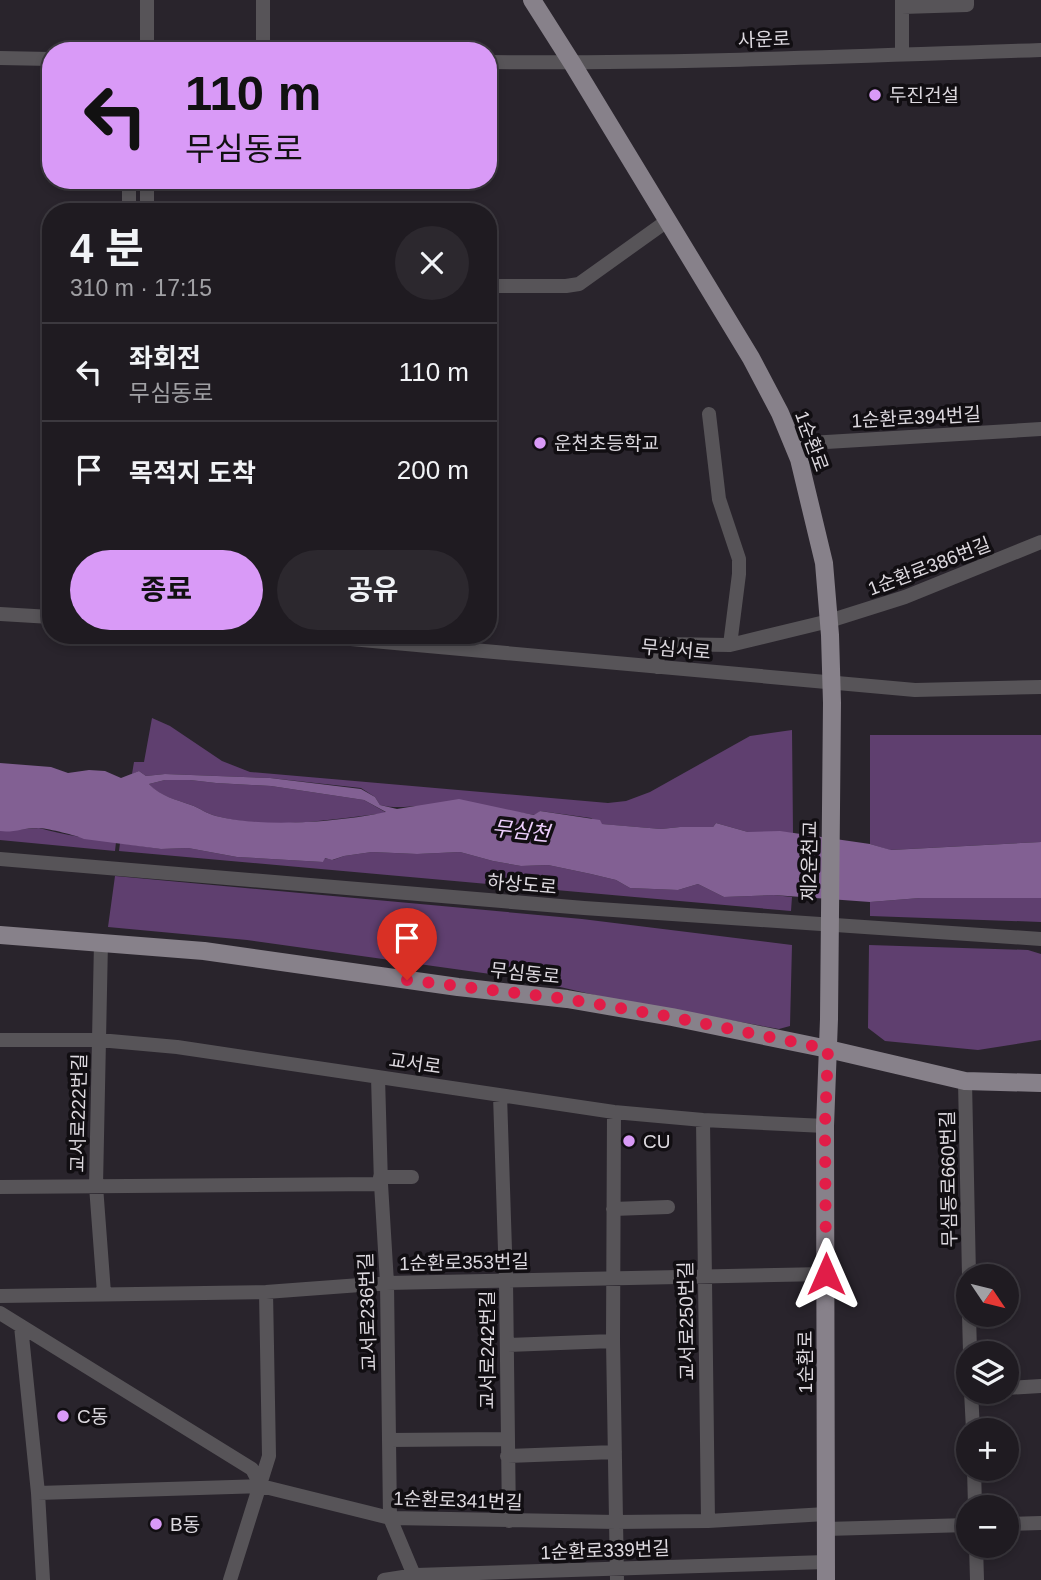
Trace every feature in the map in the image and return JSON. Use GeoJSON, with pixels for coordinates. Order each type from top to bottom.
{"type":"FeatureCollection","features":[{"type":"Feature","properties":{"kind":"main road","name":"1순환로"},"geometry":{"type":"LineString","coordinates":[[531,0],[572,62],[751,358],[780,413],[811,501],[824,563],[832,703]]}},
{"type":"Feature","properties":{"kind":"main road","name":"제2운천교"},"geometry":{"type":"LineString","coordinates":[[829,1019],[832,703]]}},
{"type":"Feature","properties":{"kind":"main road","name":"무심동로"},"geometry":{"type":"LineString","coordinates":[[0,934],[204,951],[458,987],[567,999],[828,1049],[965,1081],[1041,1083]]}},
{"type":"Feature","properties":{"kind":"main road","name":"1순환로"},"geometry":{"type":"LineString","coordinates":[[826,1571],[825,1126],[829,1019]]}},
{"type":"Feature","properties":{"kind":"street"},"geometry":{"type":"LineString","coordinates":[[146,42],[147,0]]}},
{"type":"Feature","properties":{"kind":"street"},"geometry":{"type":"LineString","coordinates":[[263,0],[263,42]]}},
{"type":"Feature","properties":{"kind":"street"},"geometry":{"type":"LineString","coordinates":[[902,54],[902,3],[967,5],[967,0]]}},
{"type":"Feature","properties":{"kind":"street","name":"사운로"},"geometry":{"type":"LineString","coordinates":[[497,62],[1041,50]]}},
{"type":"Feature","properties":{"kind":"street"},"geometry":{"type":"LineString","coordinates":[[0,58],[42,59]]}},
{"type":"Feature","properties":{"kind":"street"},"geometry":{"type":"LineString","coordinates":[[497,286],[579,284],[667,221]]}},
{"type":"Feature","properties":{"kind":"street"},"geometry":{"type":"LineString","coordinates":[[709,414],[719,499],[739,559],[730,645]]}},
{"type":"Feature","properties":{"kind":"street","name":"1순환로394번길"},"geometry":{"type":"LineString","coordinates":[[793,444],[1041,429]]}},
{"type":"Feature","properties":{"kind":"street","name":"1순환로386번길"},"geometry":{"type":"LineString","coordinates":[[657,667],[659,645],[730,645],[829,621],[905,597],[1041,542]]}},
{"type":"Feature","properties":{"kind":"street"},"geometry":{"type":"LineString","coordinates":[[0,614],[42,616]]}},
{"type":"Feature","properties":{"kind":"street","name":"무심서로"},"geometry":{"type":"LineString","coordinates":[[405,644],[915,690],[1041,687]]}},
{"type":"Feature","properties":{"kind":"street","name":"하상도로"},"geometry":{"type":"LineString","coordinates":[[0,859],[598,909],[1041,939]]}},
{"type":"Feature","properties":{"kind":"street","name":"교서로222번길"},"geometry":{"type":"LineString","coordinates":[[102,942],[96,1186],[104,1293]]}},
{"type":"Feature","properties":{"kind":"street","name":"교서로"},"geometry":{"type":"LineString","coordinates":[[0,1040],[99,1040],[177,1047],[614,1112],[825,1126]]}},
{"type":"Feature","properties":{"kind":"street","name":"교서로236번길"},"geometry":{"type":"LineString","coordinates":[[378,1077],[387,1283],[390,1518]]}},
{"type":"Feature","properties":{"kind":"street","name":"무심동로660번길"},"geometry":{"type":"LineString","coordinates":[[965,1081],[969,1264]]}},
{"type":"Feature","properties":{"kind":"street","name":"교서로242번길"},"geometry":{"type":"LineString","coordinates":[[500,1095],[509,1521]]}},
{"type":"Feature","properties":{"kind":"street"},"geometry":{"type":"LineString","coordinates":[[614,1112],[613,1341],[617,1575]]}},
{"type":"Feature","properties":{"kind":"street","name":"교서로250번길"},"geometry":{"type":"LineString","coordinates":[[703,1120],[708,1521]]}},
{"type":"Feature","properties":{"kind":"street"},"geometry":{"type":"LineString","coordinates":[[381,1180],[412,1177]]}},
{"type":"Feature","properties":{"kind":"street","name":"교서로222번길"},"geometry":{"type":"LineString","coordinates":[[0,1187],[237,1185],[381,1180]]}},
{"type":"Feature","properties":{"kind":"street"},"geometry":{"type":"LineString","coordinates":[[613,1209],[668,1207]]}},
{"type":"Feature","properties":{"kind":"street","name":"1순환로353번길"},"geometry":{"type":"LineString","coordinates":[[0,1296],[266,1292],[387,1283],[826,1274]]}},
{"type":"Feature","properties":{"kind":"street"},"geometry":{"type":"LineString","coordinates":[[230,1580],[269,1456],[266,1292]]}},
{"type":"Feature","properties":{"kind":"street"},"geometry":{"type":"LineString","coordinates":[[0,1313],[252,1469],[261,1486]]}},
{"type":"Feature","properties":{"kind":"street"},"geometry":{"type":"LineString","coordinates":[[21,1326],[38,1493],[43,1580]]}},
{"type":"Feature","properties":{"kind":"street"},"geometry":{"type":"LineString","coordinates":[[507,1345],[613,1341]]}},
{"type":"Feature","properties":{"kind":"street"},"geometry":{"type":"LineString","coordinates":[[1019,1388],[1041,1387]]}},
{"type":"Feature","properties":{"kind":"street"},"geometry":{"type":"LineString","coordinates":[[389,1440],[507,1439]]}},
{"type":"Feature","properties":{"kind":"street"},"geometry":{"type":"LineString","coordinates":[[507,1456],[615,1452]]}},
{"type":"Feature","properties":{"kind":"street","name":"1순환로341번길"},"geometry":{"type":"LineString","coordinates":[[38,1493],[261,1486],[390,1518],[956,1525]]}},
{"type":"Feature","properties":{"kind":"street"},"geometry":{"type":"LineString","coordinates":[[390,1518],[416,1578]]}},
{"type":"Feature","properties":{"kind":"street"},"geometry":{"type":"LineString","coordinates":[[1019,1524],[1041,1523]]}},
{"type":"Feature","properties":{"kind":"street"},"geometry":{"type":"LineString","coordinates":[[976,1558],[977,1580]]}},
{"type":"Feature","properties":{"kind":"street","name":"1순환로339번길"},"geometry":{"type":"LineString","coordinates":[[384,1580],[826,1571]]}},
{"type":"Feature","properties":{"kind":"shaded area"},"geometry":{"type":"Polygon","coordinates":[[[152,718],[170,726],[222,761],[250,772],[608,803],[626,801],[650,792],[750,736],[792,730],[793,833],[748,832],[716,823],[713,827],[661,829],[601,824],[591,818],[540,811],[535,815],[465,807],[392,807],[380,805],[375,797],[361,788],[270,778],[165,774],[146,776],[139,771],[132,774],[134,762],[144,762],[152,718]]]}},
{"type":"Feature","properties":{"kind":"shaded area"},"geometry":{"type":"Polygon","coordinates":[[[870,735],[1041,735],[1041,842],[890,850],[870,844],[870,735]]]}},
{"type":"Feature","properties":{"kind":"shaded area"},"geometry":{"type":"Polygon","coordinates":[[[165,780],[271,786],[364,800],[387,813],[323,821],[258,823],[237,820],[213,815],[168,797],[149,784],[165,780]]]}},
{"type":"Feature","properties":{"kind":"shaded area"},"geometry":{"type":"Polygon","coordinates":[[[39,828],[116,842],[115,851],[0,840],[0,831],[39,828]]]}},
{"type":"Feature","properties":{"kind":"shaded area"},"geometry":{"type":"Polygon","coordinates":[[[120,843],[161,849],[188,848],[237,857],[323,862],[324,858],[333,860],[372,852],[460,852],[521,866],[548,865],[591,874],[616,880],[630,888],[678,890],[698,884],[724,897],[792,897],[791,911],[119,851],[120,843]]]}},
{"type":"Feature","properties":{"kind":"shaded area"},"geometry":{"type":"Polygon","coordinates":[[[115,876],[582,919],[792,945],[790,1026],[779,1029],[603,997],[526,979],[247,940],[108,927],[115,876]]]}},
{"type":"Feature","properties":{"kind":"shaded area"},"geometry":{"type":"Polygon","coordinates":[[[920,898],[1041,898],[1041,922],[870,916],[870,902],[920,898]]]}},
{"type":"Feature","properties":{"kind":"shaded area"},"geometry":{"type":"Polygon","coordinates":[[[869,945],[1028,950],[1041,954],[1041,1040],[978,1050],[885,1041],[868,1028],[869,945]]]}},
{"type":"Feature","properties":{"kind":"water","name":"무심천"},"geometry":{"type":"Polygon","coordinates":[[[0,763],[51,767],[68,773],[105,771],[121,778],[139,771],[146,776],[165,774],[270,778],[361,789],[375,797],[380,805],[397,809],[459,799],[534,815],[540,811],[600,820],[602,824],[661,829],[713,827],[716,823],[748,832],[780,831],[870,844],[891,850],[1041,842],[1041,898],[920,898],[870,902],[774,895],[724,897],[698,884],[678,890],[630,888],[616,880],[591,874],[548,865],[521,866],[460,852],[372,852],[332,860],[325,858],[323,862],[237,857],[188,848],[161,849],[84,839],[40,828],[0,831],[0,763]],[[165,780],[149,784],[169,797],[213,815],[235,820],[301,822],[346,819],[386,812],[364,800],[271,786],[165,780]]]}},
{"type":"Feature","properties":{"kind":"place","name":"두진건설"},"geometry":{"type":"Point","coordinates":[875,95]}},
{"type":"Feature","properties":{"kind":"place","name":"운천초등학교"},"geometry":{"type":"Point","coordinates":[540,443]}},
{"type":"Feature","properties":{"kind":"place","name":"CU"},"geometry":{"type":"Point","coordinates":[629,1141]}},
{"type":"Feature","properties":{"kind":"place","name":"C동"},"geometry":{"type":"Point","coordinates":[63,1416]}},
{"type":"Feature","properties":{"kind":"place","name":"B동"},"geometry":{"type":"Point","coordinates":[156,1524]}},
{"type":"Feature","properties":{"kind":"route"},"geometry":{"type":"LineString","coordinates":[[407,980],[567,999],[828,1049],[825,1126],[826,1274]]}}]}
